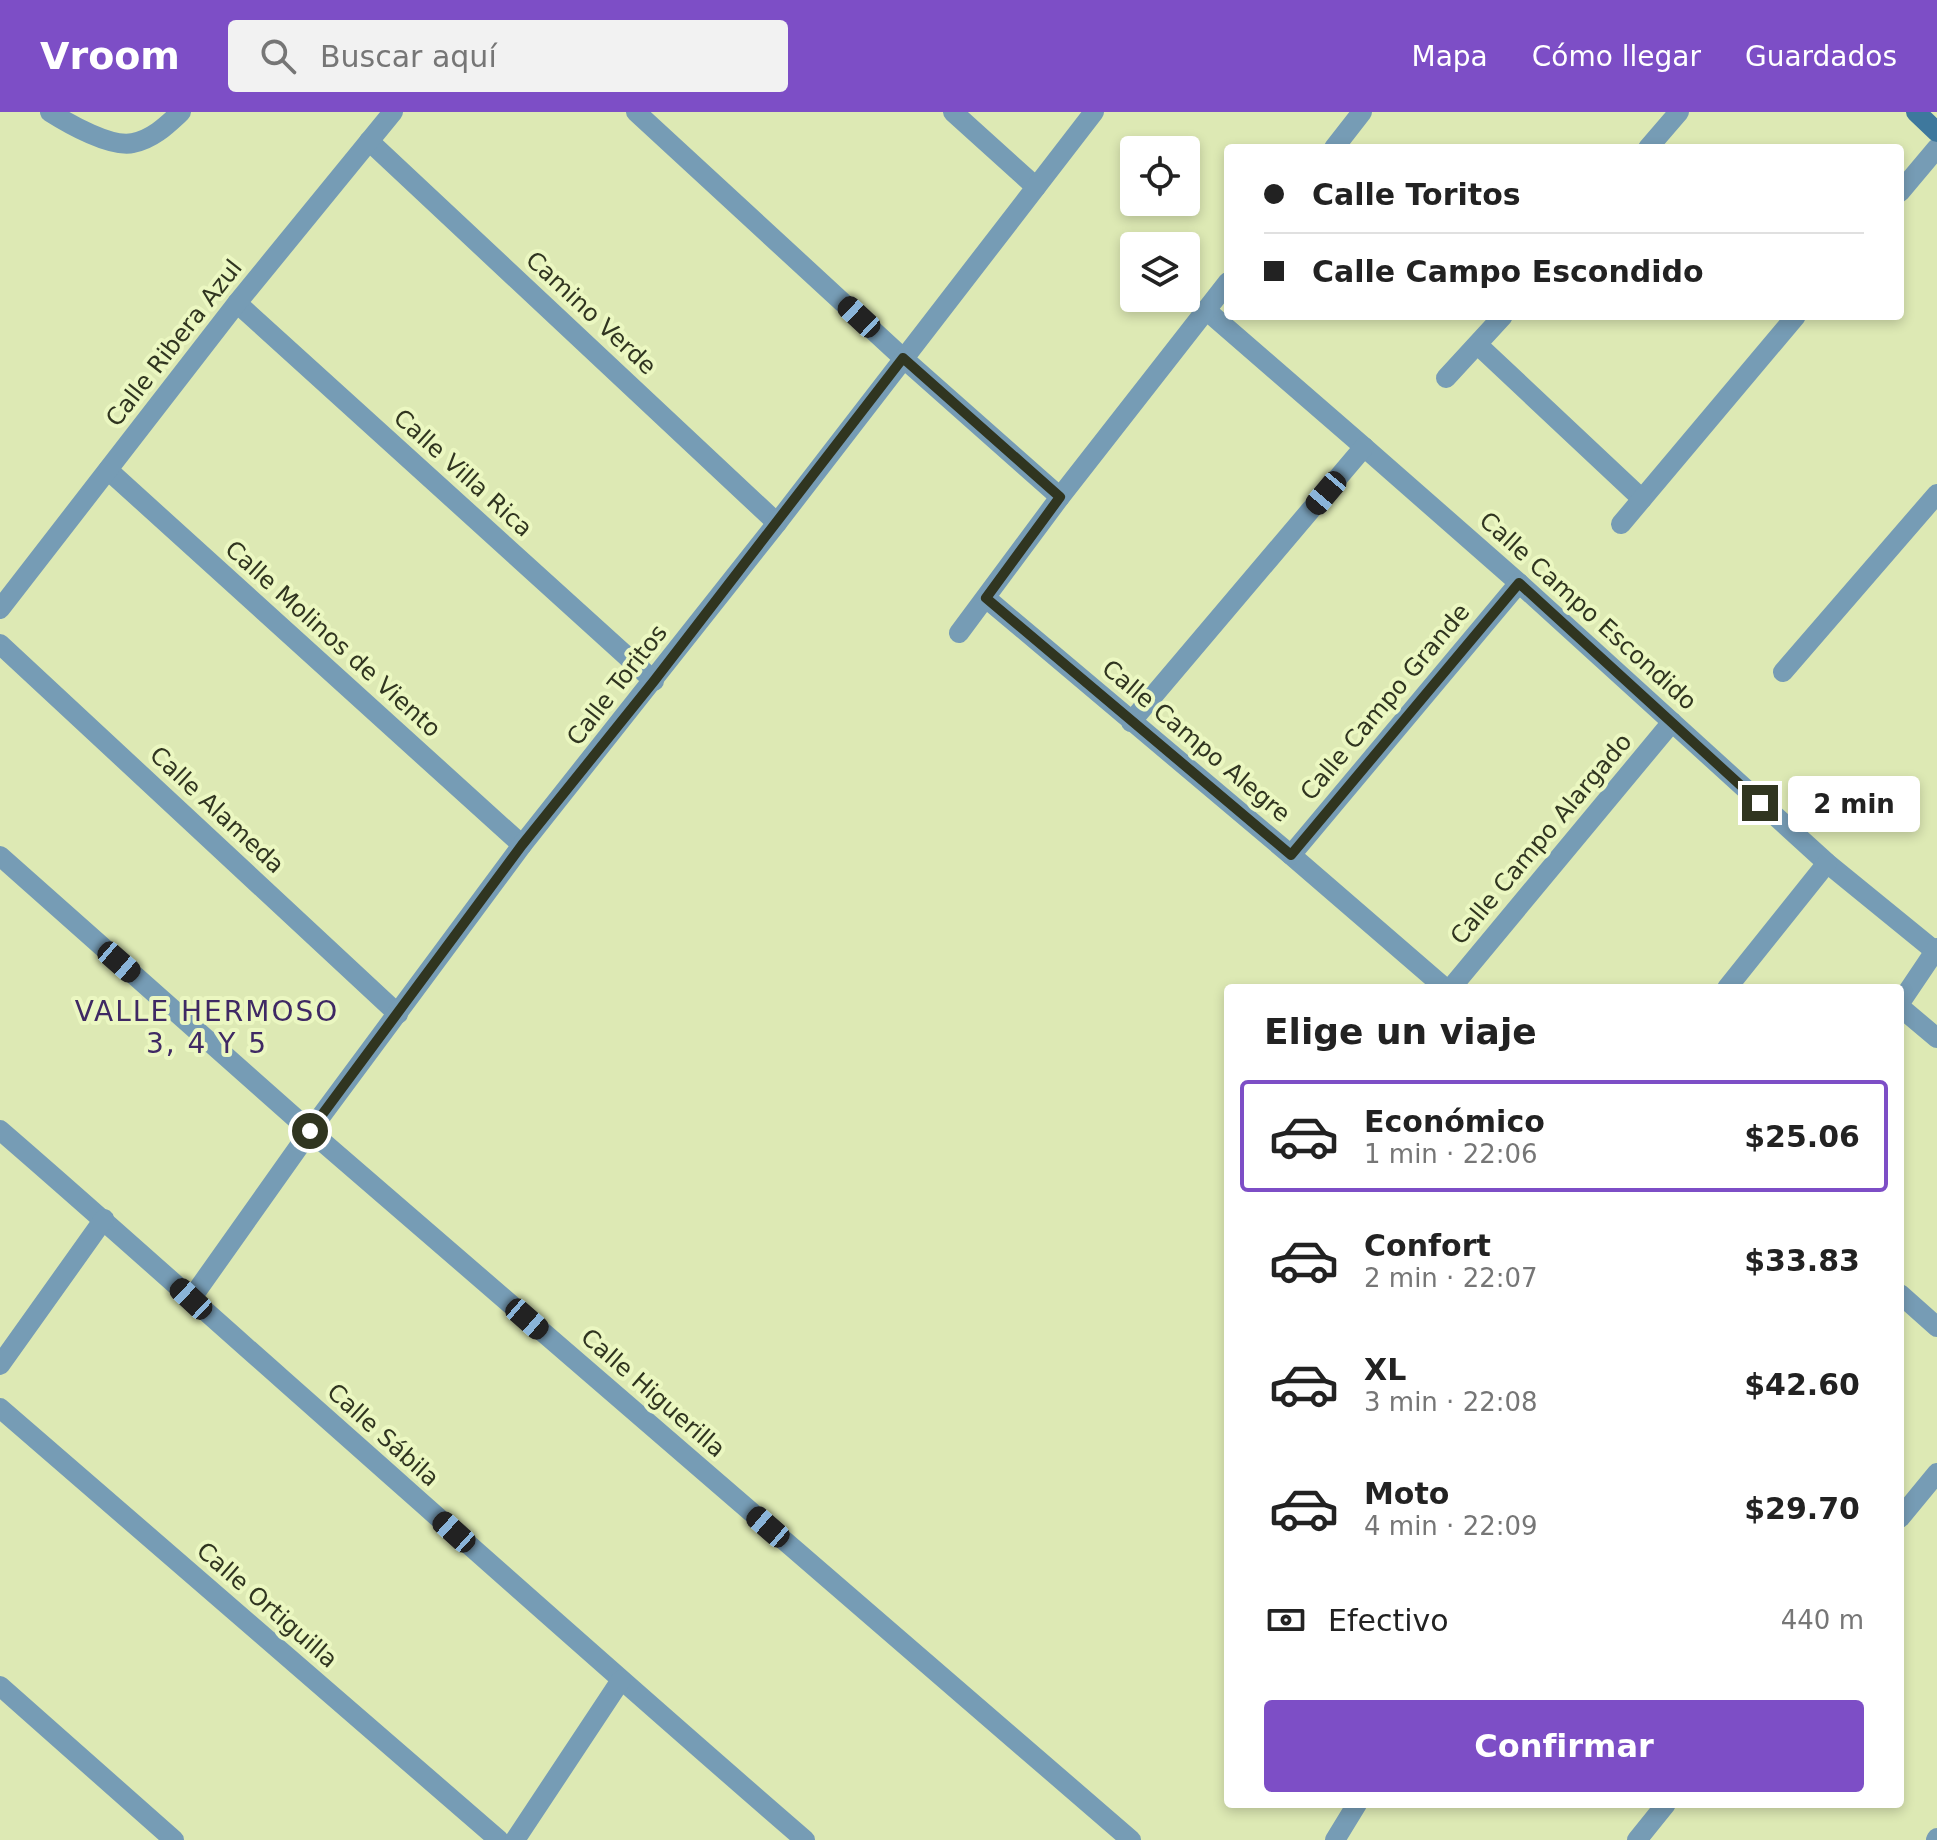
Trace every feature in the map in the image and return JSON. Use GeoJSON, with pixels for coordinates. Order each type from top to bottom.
{"type":"FeatureCollection","features":[{"type":"Feature","properties":{"kind":"street"},"geometry":{"type":"LineString","coordinates":[[50,112],[99,138],[131,144],[155,135],[181,112]]}},
{"type":"Feature","properties":{"kind":"street","name":"Calle Ribera Azul"},"geometry":{"type":"LineString","coordinates":[[0,609],[237,303],[393,112]]}},
{"type":"Feature","properties":{"kind":"street"},"geometry":{"type":"LineString","coordinates":[[636,112],[903,358],[1060,497]]}},
{"type":"Feature","properties":{"kind":"street"},"geometry":{"type":"LineString","coordinates":[[953,112],[1036,187]]}},
{"type":"Feature","properties":{"kind":"street","name":"Calle Toritos"},"geometry":{"type":"LineString","coordinates":[[191,1299],[310,1131],[522,845],[654,681],[1094,112]]}},
{"type":"Feature","properties":{"kind":"street"},"geometry":{"type":"LineString","coordinates":[[1337,144],[1362,112]]}},
{"type":"Feature","properties":{"kind":"street"},"geometry":{"type":"LineString","coordinates":[[1651,144],[1679,112]]}},
{"type":"Feature","properties":{"kind":"street"},"geometry":{"type":"LineString","coordinates":[[1916,112],[1937,132]]}},
{"type":"Feature","properties":{"kind":"street","name":"Camino Verde"},"geometry":{"type":"LineString","coordinates":[[369,141],[777,523]]}},
{"type":"Feature","properties":{"kind":"street"},"geometry":{"type":"LineString","coordinates":[[1904,187],[1937,148]]}},
{"type":"Feature","properties":{"kind":"street"},"geometry":{"type":"LineString","coordinates":[[959,633],[1060,497],[1224,287]]}},
{"type":"Feature","properties":{"kind":"street","name":"Calle Villa Rica"},"geometry":{"type":"LineString","coordinates":[[237,303],[654,681]]}},
{"type":"Feature","properties":{"kind":"street","name":"Calle Campo Escondido"},"geometry":{"type":"LineString","coordinates":[[1206,310],[1519,583],[1827,863],[1936,949]]}},
{"type":"Feature","properties":{"kind":"street"},"geometry":{"type":"LineString","coordinates":[[1446,378],[1500,320]]}},
{"type":"Feature","properties":{"kind":"street"},"geometry":{"type":"LineString","coordinates":[[1621,524],[1793,320]]}},
{"type":"Feature","properties":{"kind":"street"},"geometry":{"type":"LineString","coordinates":[[1478,345],[1642,499]]}},
{"type":"Feature","properties":{"kind":"street"},"geometry":{"type":"LineString","coordinates":[[1131,722],[1364,447]]}},
{"type":"Feature","properties":{"kind":"street","name":"Calle Molinos de Viento"},"geometry":{"type":"LineString","coordinates":[[108,470],[522,845]]}},
{"type":"Feature","properties":{"kind":"street"},"geometry":{"type":"LineString","coordinates":[[1783,672],[1937,494]]}},
{"type":"Feature","properties":{"kind":"street","name":"Calle Campo Grande"},"geometry":{"type":"LineString","coordinates":[[1291,855],[1519,583]]}},
{"type":"Feature","properties":{"kind":"street","name":"Calle Campo Alegre"},"geometry":{"type":"LineString","coordinates":[[986,598],[1440,984]]}},
{"type":"Feature","properties":{"kind":"street","name":"Calle Alameda"},"geometry":{"type":"LineString","coordinates":[[0,644],[398,1014]]}},
{"type":"Feature","properties":{"kind":"street","name":"Calle Campo Alargado"},"geometry":{"type":"LineString","coordinates":[[1454,984],[1672,722]]}},
{"type":"Feature","properties":{"kind":"street","name":"Calle Higuerilla"},"geometry":{"type":"LineString","coordinates":[[0,856],[310,1131],[1131,1840]]}},
{"type":"Feature","properties":{"kind":"street"},"geometry":{"type":"LineString","coordinates":[[1730,984],[1827,863]]}},
{"type":"Feature","properties":{"kind":"street"},"geometry":{"type":"LineString","coordinates":[[1904,999],[1936,949]]}},
{"type":"Feature","properties":{"kind":"street"},"geometry":{"type":"LineString","coordinates":[[1904,1009],[1937,1038]]}},
{"type":"Feature","properties":{"kind":"street","name":"Calle Sábila"},"geometry":{"type":"LineString","coordinates":[[0,1130],[805,1840]]}},
{"type":"Feature","properties":{"kind":"street"},"geometry":{"type":"LineString","coordinates":[[0,1365],[104,1219]]}},
{"type":"Feature","properties":{"kind":"street"},"geometry":{"type":"LineString","coordinates":[[1904,1298],[1937,1327]]}},
{"type":"Feature","properties":{"kind":"street","name":"Calle Ortiguilla"},"geometry":{"type":"LineString","coordinates":[[0,1408],[499,1840]]}},
{"type":"Feature","properties":{"kind":"street"},"geometry":{"type":"LineString","coordinates":[[1904,1513],[1937,1473]]}},
{"type":"Feature","properties":{"kind":"street"},"geometry":{"type":"LineString","coordinates":[[515,1840],[621,1680]]}},
{"type":"Feature","properties":{"kind":"street"},"geometry":{"type":"LineString","coordinates":[[0,1686],[174,1840]]}},
{"type":"Feature","properties":{"kind":"street"},"geometry":{"type":"LineString","coordinates":[[1335,1840],[1355,1808]]}},
{"type":"Feature","properties":{"kind":"street"},"geometry":{"type":"LineString","coordinates":[[1637,1840],[1663,1808]]}},
{"type":"Feature","properties":{"kind":"district","name":"VALLE HERMOSO 3, 4 Y 5"},"geometry":{"type":"Point","coordinates":[207,1027]}},
{"type":"Feature","properties":{"kind":"route"},"geometry":{"type":"LineString","coordinates":[[310,1131],[522,845],[654,681],[903,358],[1060,497],[986,598],[1291,855],[1519,583],[1760,803]]}}]}
